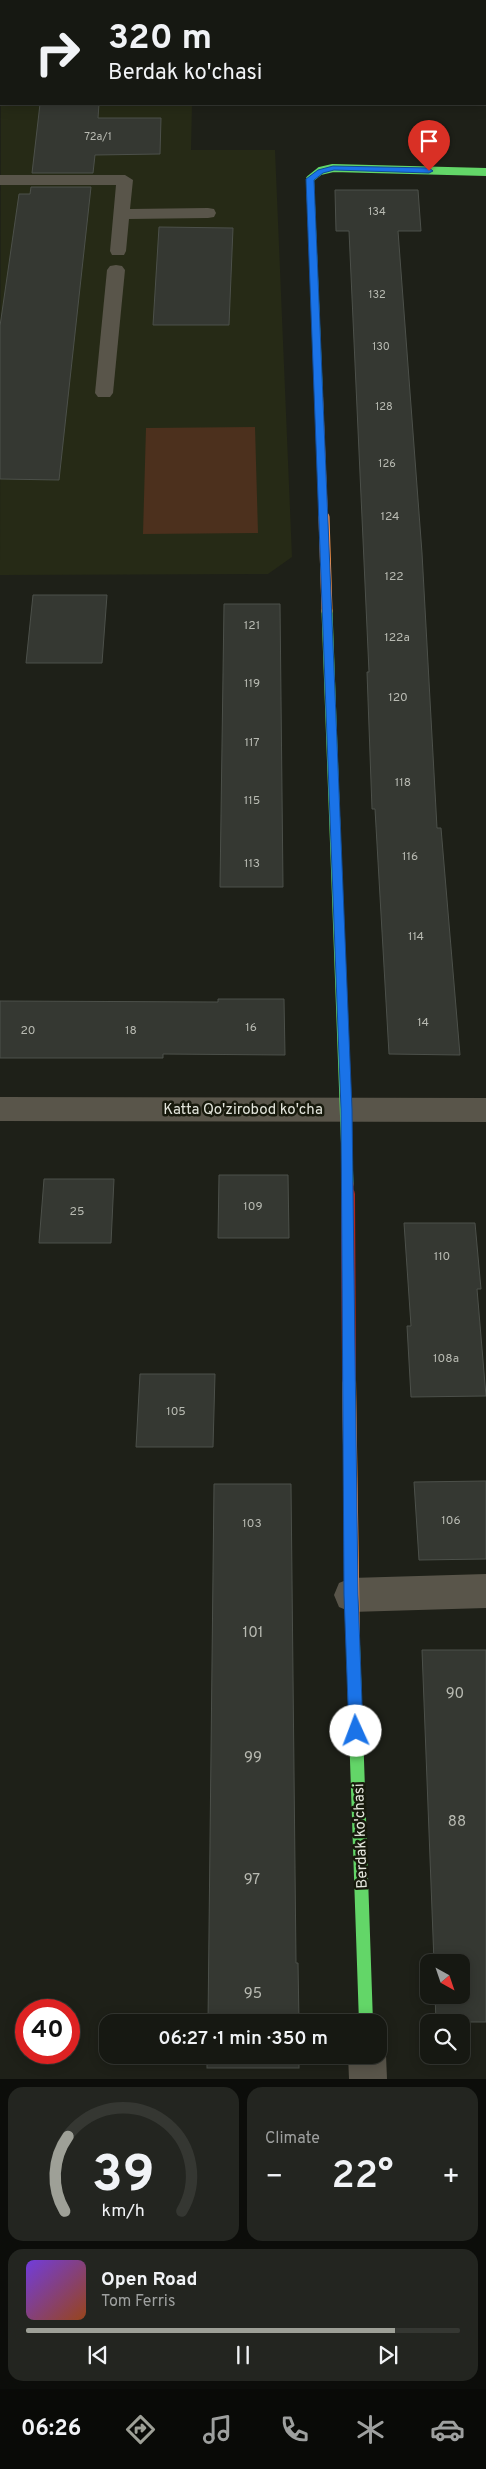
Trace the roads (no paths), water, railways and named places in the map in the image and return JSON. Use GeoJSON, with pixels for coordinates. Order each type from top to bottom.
{"type":"FeatureCollection","features":[{"type":"Feature","properties":{"kind":"street","name":"Berdak ko'chasi"},"geometry":{"type":"LineString","coordinates":[[366,2014],[351,1595],[347,1109],[310,179],[320,172],[333,168],[486,172]]}},
{"type":"Feature","properties":{"kind":"street","name":"Katta Qo'zirobod ko'cha"},"geometry":{"type":"LineString","coordinates":[[0,1109],[486,1110]]}},
{"type":"Feature","properties":{"kind":"street"},"geometry":{"type":"LineString","coordinates":[[351,1595],[486,1592]]}},
{"type":"Feature","properties":{"kind":"street"},"geometry":{"type":"LineString","coordinates":[[368,2064],[368,2079]]}},
{"type":"Feature","properties":{"kind":"lane"},"geometry":{"type":"LineString","coordinates":[[0,180],[125,180],[118,251]]}},
{"type":"Feature","properties":{"kind":"lane"},"geometry":{"type":"LineString","coordinates":[[122,214],[208,213]]}},
{"type":"Feature","properties":{"kind":"lane"},"geometry":{"type":"LineString","coordinates":[[104,393],[116,270]]}}]}
